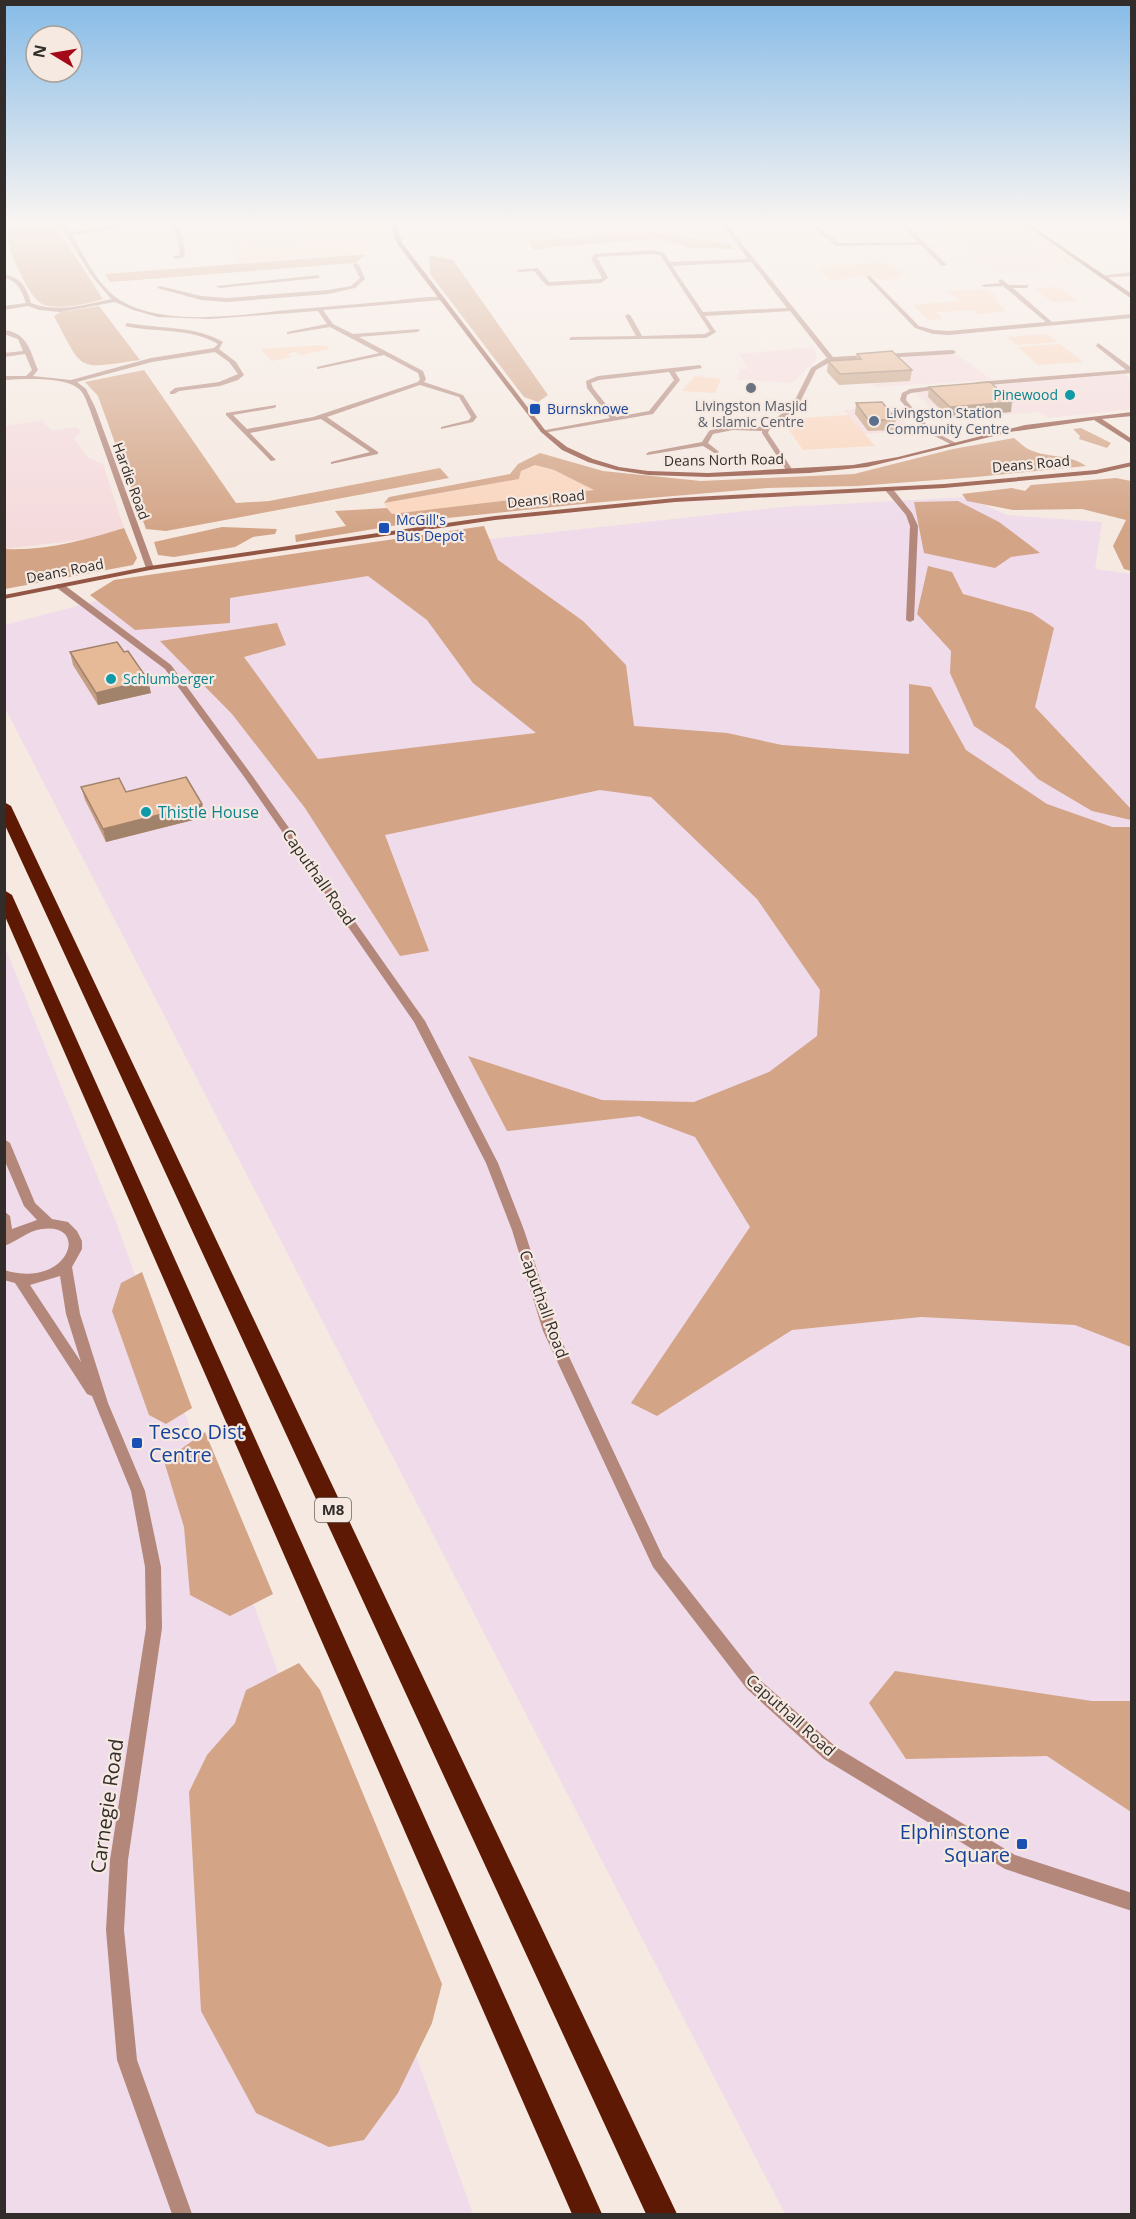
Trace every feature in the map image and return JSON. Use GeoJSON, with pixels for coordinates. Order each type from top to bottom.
{"type":"FeatureCollection","features":[{"type":"Feature","properties":{"kind":"highway","name":"M8"},"geometry":{"type":"LineString","coordinates":[[4,806],[662,2214]]}},
{"type":"Feature","properties":{"kind":"highway"},"geometry":{"type":"LineString","coordinates":[[4,895],[587,2214]]}},
{"type":"Feature","properties":{"kind":"street"},"geometry":{"type":"LineString","coordinates":[[129,326],[205,334],[221,343],[216,350]]}},
{"type":"Feature","properties":{"kind":"street"},"geometry":{"type":"LineString","coordinates":[[290,333],[328,326]]}},
{"type":"Feature","properties":{"kind":"street"},"geometry":{"type":"LineString","coordinates":[[332,326],[382,354],[421,372],[423,378],[420,383]]}},
{"type":"Feature","properties":{"kind":"street","name":"Deans North Road"},"geometry":{"type":"LineString","coordinates":[[462,326],[543,431],[565,450],[598,463],[627,470],[674,475],[790,472],[882,462],[1008,430],[1131,414]]}},
{"type":"Feature","properties":{"kind":"street"},"geometry":{"type":"LineString","coordinates":[[633,326],[640,338]]}},
{"type":"Feature","properties":{"kind":"street"},"geometry":{"type":"LineString","coordinates":[[568,332],[572,342],[655,339],[711,334],[713,332],[709,326]]}},
{"type":"Feature","properties":{"kind":"street"},"geometry":{"type":"LineString","coordinates":[[805,326],[831,359]]}},
{"type":"Feature","properties":{"kind":"street"},"geometry":{"type":"LineString","coordinates":[[916,326],[924,330],[949,333],[1024,326]]}},
{"type":"Feature","properties":{"kind":"street"},"geometry":{"type":"LineString","coordinates":[[133,332],[140,328]]}},
{"type":"Feature","properties":{"kind":"street"},"geometry":{"type":"LineString","coordinates":[[350,336],[418,330]]}},
{"type":"Feature","properties":{"kind":"street"},"geometry":{"type":"LineString","coordinates":[[4,332],[17,334],[21,338],[35,370],[27,378]]}},
{"type":"Feature","properties":{"kind":"street"},"geometry":{"type":"LineString","coordinates":[[1098,345],[1131,371]]}},
{"type":"Feature","properties":{"kind":"street"},"geometry":{"type":"LineString","coordinates":[[4,378],[72,382],[151,360],[216,350],[227,355],[241,375],[229,381],[174,391],[168,385]]}},
{"type":"Feature","properties":{"kind":"street"},"geometry":{"type":"LineString","coordinates":[[4,355],[27,352]]}},
{"type":"Feature","properties":{"kind":"street"},"geometry":{"type":"LineString","coordinates":[[649,454],[704,444],[711,432],[734,428],[766,429],[795,407],[813,369],[831,359],[953,352]]}},
{"type":"Feature","properties":{"kind":"street"},"geometry":{"type":"LineString","coordinates":[[319,368],[382,354]]}},
{"type":"Feature","properties":{"kind":"street"},"geometry":{"type":"LineString","coordinates":[[615,420],[590,388],[588,382],[598,378],[700,367]]}},
{"type":"Feature","properties":{"kind":"street"},"geometry":{"type":"LineString","coordinates":[[543,431],[615,420],[654,411],[677,380],[671,370]]}},
{"type":"Feature","properties":{"kind":"street"},"geometry":{"type":"LineString","coordinates":[[968,385],[1131,371]]}},
{"type":"Feature","properties":{"kind":"street","name":"Hardie Road"},"geometry":{"type":"LineString","coordinates":[[72,382],[79,385],[90,402],[150,568]]}},
{"type":"Feature","properties":{"kind":"street"},"geometry":{"type":"LineString","coordinates":[[244,432],[285,426],[321,416],[420,383],[461,396],[474,417],[471,421],[443,428]]}},
{"type":"Feature","properties":{"kind":"street"},"geometry":{"type":"LineString","coordinates":[[954,444],[929,431],[903,400],[904,394],[910,391],[957,386]]}},
{"type":"Feature","properties":{"kind":"street"},"geometry":{"type":"LineString","coordinates":[[273,460],[228,414],[274,406]]}},
{"type":"Feature","properties":{"kind":"street"},"geometry":{"type":"LineString","coordinates":[[321,416],[376,453],[333,463]]}},
{"type":"Feature","properties":{"kind":"street"},"geometry":{"type":"LineString","coordinates":[[1096,418],[1131,442]]}},
{"type":"Feature","properties":{"kind":"street"},"geometry":{"type":"LineString","coordinates":[[766,429],[766,438],[790,472]]}},
{"type":"Feature","properties":{"kind":"street"},"geometry":{"type":"LineString","coordinates":[[704,444],[716,453]]}},
{"type":"Feature","properties":{"kind":"street","name":"Deans Road"},"geometry":{"type":"LineString","coordinates":[[4,597],[150,568],[411,529],[586,508],[675,500],[889,490],[1096,472],[1129,467]]}},
{"type":"Feature","properties":{"kind":"street"},"geometry":{"type":"LineString","coordinates":[[889,490],[909,515],[914,526],[910,620]]}},
{"type":"Feature","properties":{"kind":"street","name":"Caputhall Road"},"geometry":{"type":"LineString","coordinates":[[60,586],[168,667],[248,776],[419,1021],[492,1163],[518,1230],[550,1331],[658,1562],[753,1684],[830,1753],[1011,1863],[1131,1902]]}},
{"type":"Feature","properties":{"kind":"street","name":"Carnegie Road"},"geometry":{"type":"LineString","coordinates":[[4,1143],[30,1206],[50,1224],[69,1232],[74,1239],[75,1248],[65,1266],[73,1314],[101,1403],[138,1491],[153,1567],[154,1628],[119,1860],[114,1930],[127,2060],[182,2214]]}},
{"type":"Feature","properties":{"kind":"street"},"geometry":{"type":"LineString","coordinates":[[4,1216],[5,1240]]}},
{"type":"Feature","properties":{"kind":"street"},"geometry":{"type":"LineString","coordinates":[[5,1240],[22,1228],[50,1224]]}},
{"type":"Feature","properties":{"kind":"street"},"geometry":{"type":"LineString","coordinates":[[4,1275],[20,1280],[44,1278],[65,1266]]}},
{"type":"Feature","properties":{"kind":"street","name":"Carnegie Road"},"geometry":{"type":"LineString","coordinates":[[20,1280],[101,1403]]}},
{"type":"Feature","properties":{"kind":"shaded area"},"geometry":{"type":"Polygon","coordinates":[[[59,326],[114,326],[140,360],[93,365],[84,363],[71,348],[59,326]]]}},
{"type":"Feature","properties":{"kind":"shaded area"},"geometry":{"type":"Polygon","coordinates":[[[469,326],[499,326],[548,395],[538,402],[524,397],[469,326]]]}},
{"type":"Feature","properties":{"kind":"shaded area"},"geometry":{"type":"Polygon","coordinates":[[[1047,334],[1058,342],[1017,345],[1007,337],[1047,334]]]}},
{"type":"Feature","properties":{"kind":"shaded area"},"geometry":{"type":"Polygon","coordinates":[[[1060,344],[1083,362],[1038,365],[1018,347],[1060,344]]]}},
{"type":"Feature","properties":{"kind":"shaded area"},"geometry":{"type":"Polygon","coordinates":[[[325,345],[330,349],[301,355],[295,352],[287,354],[291,357],[272,361],[260,349],[325,345]]]}},
{"type":"Feature","properties":{"kind":"shaded area"},"geometry":{"type":"Polygon","coordinates":[[[814,347],[817,359],[792,383],[737,379],[740,369],[748,369],[739,354],[814,347]]]}},
{"type":"Feature","properties":{"kind":"shaded area"},"geometry":{"type":"Polygon","coordinates":[[[955,353],[992,380],[875,387],[852,362],[955,353]]]}},
{"type":"Feature","properties":{"kind":"shaded area"},"geometry":{"type":"Polygon","coordinates":[[[144,370],[236,503],[269,501],[440,468],[449,478],[166,531],[146,529],[98,396],[85,382],[144,370]]]}},
{"type":"Feature","properties":{"kind":"shaded area"},"geometry":{"type":"Polygon","coordinates":[[[1124,374],[1131,380],[1131,409],[1048,418],[1040,412],[942,420],[915,392],[1124,374]]]}},
{"type":"Feature","properties":{"kind":"shaded area"},"geometry":{"type":"Polygon","coordinates":[[[695,376],[721,379],[715,393],[682,391],[695,376]]]}},
{"type":"Feature","properties":{"kind":"shaded area"},"geometry":{"type":"Polygon","coordinates":[[[893,407],[906,423],[893,432],[864,434],[844,410],[893,407]]]}},
{"type":"Feature","properties":{"kind":"shaded area"},"geometry":{"type":"Polygon","coordinates":[[[848,415],[875,446],[803,450],[784,423],[800,418],[848,415]]]}},
{"type":"Feature","properties":{"kind":"shaded area"},"geometry":{"type":"Polygon","coordinates":[[[42,420],[52,431],[77,427],[82,432],[74,438],[87,457],[103,464],[124,528],[89,539],[5,549],[5,426],[42,420]]]}},
{"type":"Feature","properties":{"kind":"shaded area"},"geometry":{"type":"Polygon","coordinates":[[[1081,428],[1111,443],[1107,448],[1079,439],[1080,436],[1073,429],[1081,428]]]}},
{"type":"Feature","properties":{"kind":"shaded area"},"geometry":{"type":"Polygon","coordinates":[[[1014,438],[1030,450],[1080,462],[1086,466],[857,486],[767,488],[592,503],[428,520],[296,542],[295,535],[346,526],[335,511],[387,508],[392,514],[594,490],[554,470],[535,465],[521,471],[519,479],[384,503],[389,497],[510,474],[518,464],[540,453],[603,471],[701,481],[854,474],[953,449],[1014,438]]]}},
{"type":"Feature","properties":{"kind":"shaded area"},"geometry":{"type":"Polygon","coordinates":[[[535,465],[554,470],[596,490],[392,514],[384,503],[519,479],[521,471],[535,465]]]}},
{"type":"Feature","properties":{"kind":"shaded area"},"geometry":{"type":"Polygon","coordinates":[[[1116,478],[1131,481],[1131,571],[1124,569],[1113,546],[1126,520],[1082,509],[1013,510],[967,501],[962,494],[1012,488],[1025,491],[1031,485],[1116,478]]]}},
{"type":"Feature","properties":{"kind":"shaded area"},"geometry":{"type":"Polygon","coordinates":[[[967,497],[1007,515],[1102,522],[1095,569],[1132,574],[1131,2214],[785,2214],[5,708],[5,625],[218,569],[783,507],[967,497]]]}},
{"type":"Feature","properties":{"kind":"shaded area"},"geometry":{"type":"Polygon","coordinates":[[[958,501],[999,522],[1040,553],[1011,557],[995,568],[924,553],[914,502],[958,501]]]}},
{"type":"Feature","properties":{"kind":"shaded area"},"geometry":{"type":"Polygon","coordinates":[[[484,526],[498,560],[583,621],[626,665],[634,726],[727,733],[782,745],[909,754],[909,684],[931,687],[966,750],[1047,804],[1112,827],[1131,827],[1131,1347],[1075,1325],[921,1317],[792,1330],[657,1416],[631,1403],[750,1227],[695,1137],[639,1116],[507,1131],[468,1056],[602,1100],[694,1102],[769,1072],[817,1036],[820,990],[757,899],[651,797],[600,790],[385,835],[429,951],[400,956],[305,808],[232,714],[160,641],[277,623],[286,645],[244,657],[318,759],[536,733],[473,683],[427,620],[368,576],[230,598],[230,623],[135,630],[90,595],[114,580],[484,526]]]}},
{"type":"Feature","properties":{"kind":"shaded area"},"geometry":{"type":"Polygon","coordinates":[[[222,527],[277,529],[275,534],[253,537],[235,547],[174,557],[158,555],[154,542],[222,527]]]}},
{"type":"Feature","properties":{"kind":"shaded area"},"geometry":{"type":"Polygon","coordinates":[[[124,528],[137,558],[133,565],[5,589],[5,549],[65,544],[124,528]]]}},
{"type":"Feature","properties":{"kind":"shaded area"},"geometry":{"type":"Polygon","coordinates":[[[928,566],[952,572],[963,594],[1032,613],[1054,628],[1035,707],[1131,809],[1131,820],[1092,811],[1038,779],[1009,749],[974,726],[950,673],[951,651],[917,614],[928,566]]]}},
{"type":"Feature","properties":{"kind":"shaded area"},"geometry":{"type":"Polygon","coordinates":[[[4,945],[116,1222],[473,2214],[5,2214],[4,945]]]}},
{"type":"Feature","properties":{"kind":"shaded area"},"geometry":{"type":"Polygon","coordinates":[[[142,1272],[192,1408],[166,1424],[149,1415],[112,1311],[121,1283],[142,1272]]]}},
{"type":"Feature","properties":{"kind":"shaded area"},"geometry":{"type":"Polygon","coordinates":[[[205,1432],[273,1594],[230,1616],[190,1595],[184,1527],[164,1461],[205,1432]]]}},
{"type":"Feature","properties":{"kind":"shaded area"},"geometry":{"type":"Polygon","coordinates":[[[299,1663],[320,1690],[442,1984],[432,2023],[398,2093],[364,2140],[329,2147],[256,2113],[201,2011],[189,1792],[207,1755],[235,1723],[246,1690],[299,1663]]]}},
{"type":"Feature","properties":{"kind":"shaded area"},"geometry":{"type":"Polygon","coordinates":[[[895,1671],[1092,1701],[1131,1701],[1131,1812],[1047,1756],[906,1759],[869,1703],[895,1671]]]}},
{"type":"Feature","properties":{"kind":"building"},"geometry":{"type":"Polygon","coordinates":[[[892,351],[912,370],[840,374],[828,361],[861,359],[857,354],[892,351]]]}},
{"type":"Feature","properties":{"kind":"building"},"geometry":{"type":"Polygon","coordinates":[[[990,382],[1012,402],[950,407],[929,387],[990,382]]]}},
{"type":"Feature","properties":{"kind":"building"},"geometry":{"type":"Polygon","coordinates":[[[882,402],[896,419],[869,421],[856,403],[882,402]]]}},
{"type":"Feature","properties":{"kind":"building","name":"Schlumberger"},"geometry":{"type":"Polygon","coordinates":[[[117,642],[124,652],[128,651],[148,680],[96,693],[70,652],[117,642]]]}},
{"type":"Feature","properties":{"kind":"building","name":"Thistle House"},"geometry":{"type":"Polygon","coordinates":[[[186,777],[202,804],[103,829],[81,787],[119,778],[126,792],[186,777]]]}},
{"type":"Feature","properties":{"kind":"place","name":"Livingston Masjid & Islamic Centre"},"geometry":{"type":"Point","coordinates":[751,388]}},
{"type":"Feature","properties":{"kind":"place","name":"Pinewood"},"geometry":{"type":"Point","coordinates":[1070,395]}},
{"type":"Feature","properties":{"kind":"place","name":"Burnsknowe"},"geometry":{"type":"Point","coordinates":[535,409]}},
{"type":"Feature","properties":{"kind":"place","name":"Livingston Station Community Centre"},"geometry":{"type":"Point","coordinates":[874,421]}},
{"type":"Feature","properties":{"kind":"place","name":"McGill's Bus Depot"},"geometry":{"type":"Point","coordinates":[384,528]}},
{"type":"Feature","properties":{"kind":"place","name":"Schlumberger"},"geometry":{"type":"Point","coordinates":[111,679]}},
{"type":"Feature","properties":{"kind":"place","name":"Thistle House"},"geometry":{"type":"Point","coordinates":[146,812]}},
{"type":"Feature","properties":{"kind":"place","name":"Tesco Dist Centre"},"geometry":{"type":"Point","coordinates":[137,1443]}},
{"type":"Feature","properties":{"kind":"place","name":"Elphinstone Square"},"geometry":{"type":"Point","coordinates":[1022,1844]}}]}
